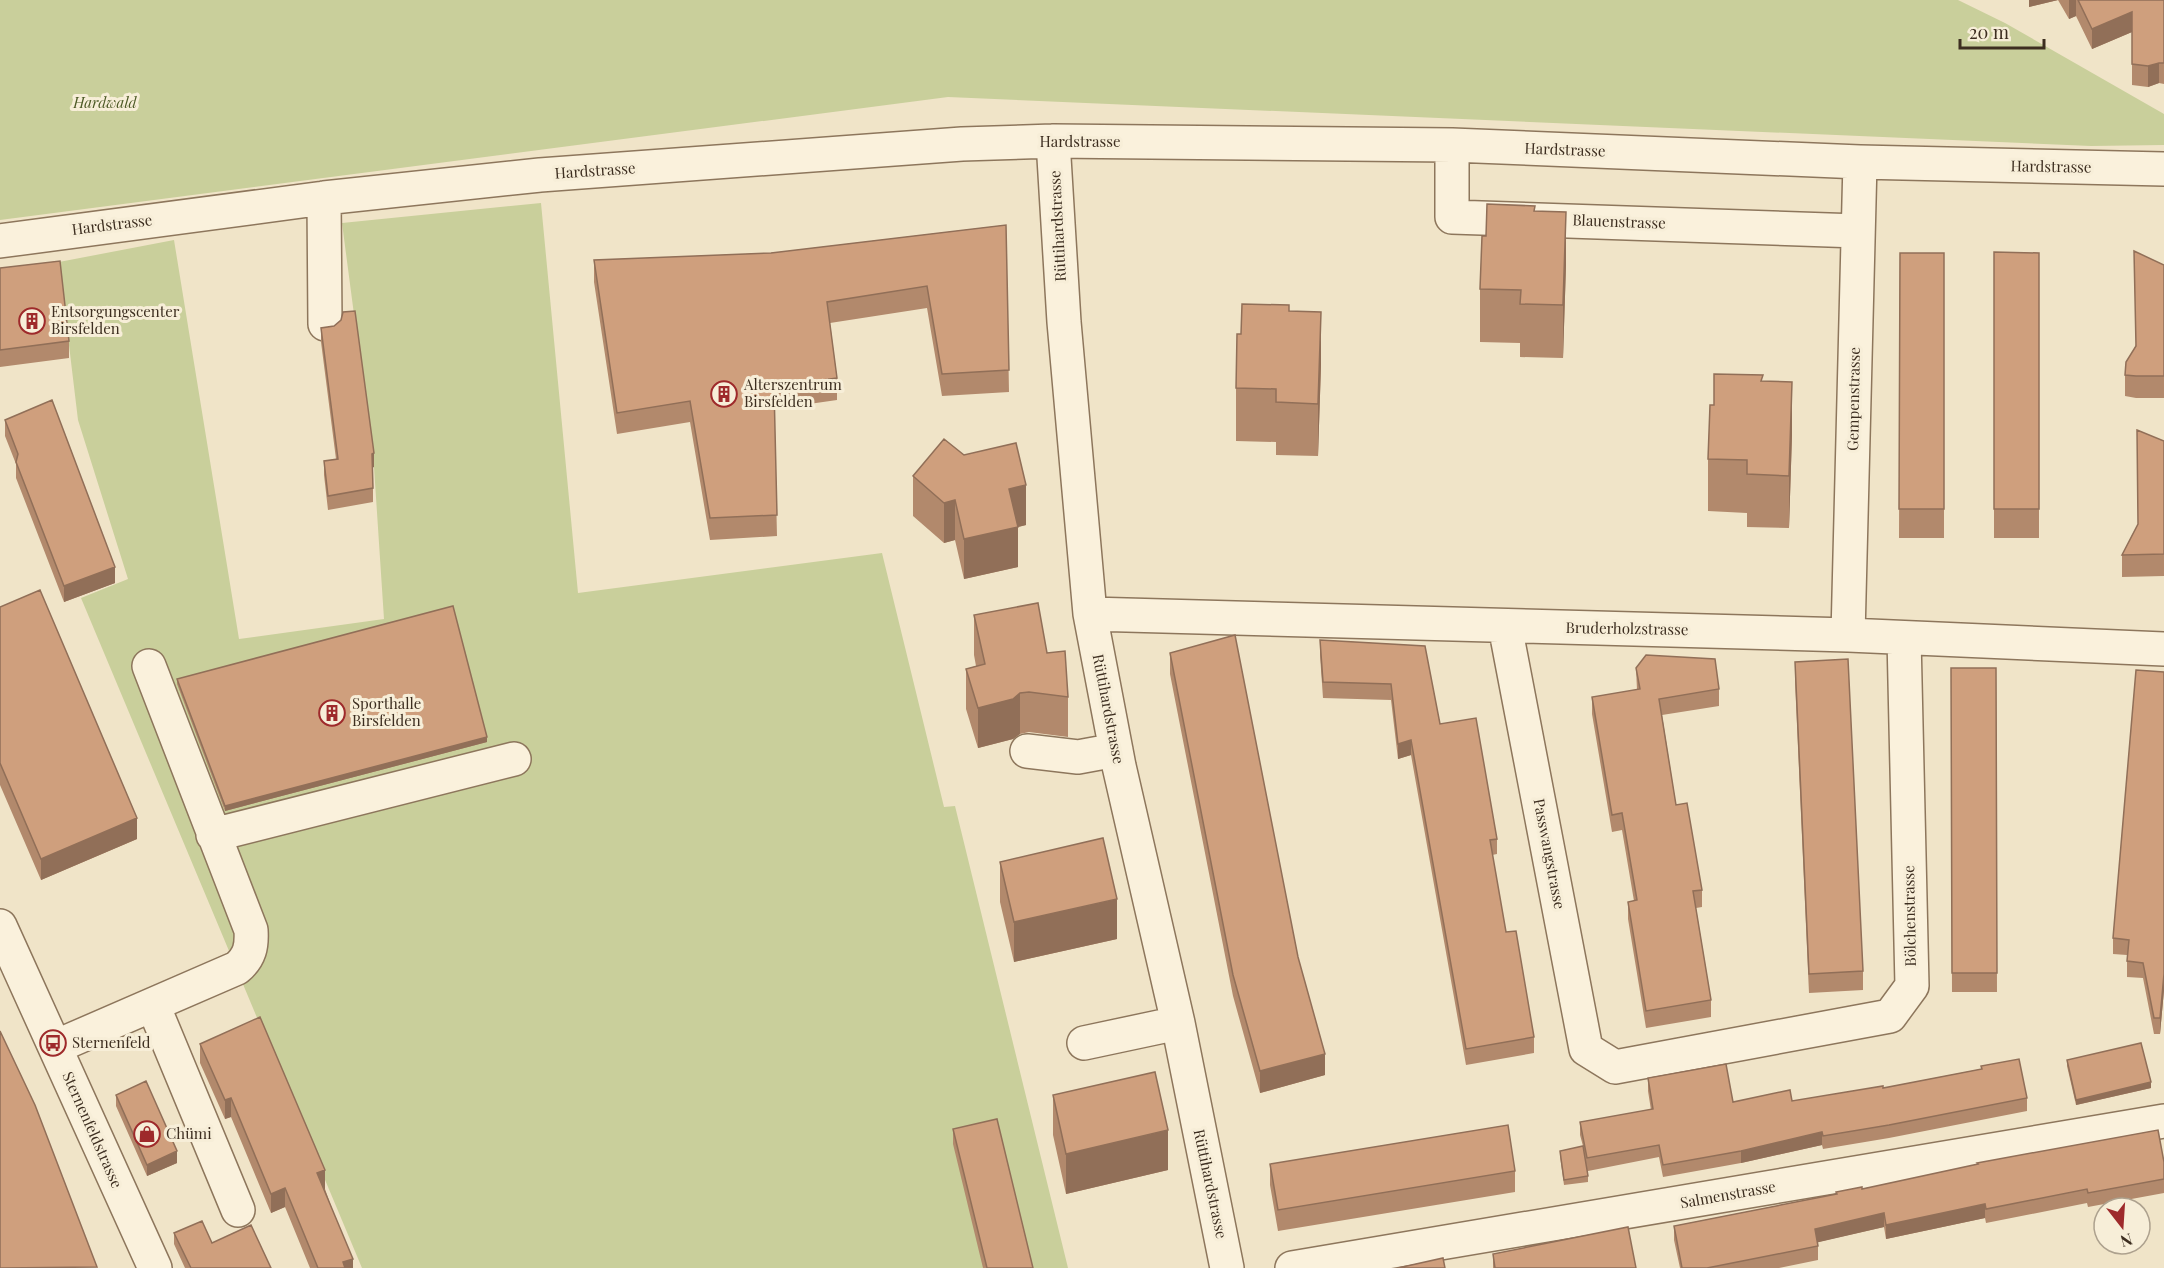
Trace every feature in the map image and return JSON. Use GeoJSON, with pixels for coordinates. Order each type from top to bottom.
{"type":"FeatureCollection","features":[{"type":"Feature","properties":{"kind":"street","name":"Hardstrasse"},"geometry":{"type":"LineString","coordinates":[[0,241],[324,198],[540,175],[962,144],[1053,141],[1452,145],[1860,162],[2164,169]]}},
{"type":"Feature","properties":{"kind":"street","name":"Rüttihardstrasse"},"geometry":{"type":"LineString","coordinates":[[1053,141],[1064,322],[1090,614],[1116,750],[1178,1023],[1227,1268]]}},
{"type":"Feature","properties":{"kind":"street","name":"Blauenstrasse"},"geometry":{"type":"LineString","coordinates":[[1452,145],[1452,218],[1858,231]]}},
{"type":"Feature","properties":{"kind":"street","name":"Gempenstrasse"},"geometry":{"type":"LineString","coordinates":[[1848,635],[1860,162]]}},
{"type":"Feature","properties":{"kind":"street"},"geometry":{"type":"LineString","coordinates":[[324,198],[325,324]]}},
{"type":"Feature","properties":{"kind":"street","name":"Bruderholzstrasse"},"geometry":{"type":"LineString","coordinates":[[1090,614],[1848,635],[2164,649]]}},
{"type":"Feature","properties":{"kind":"street","name":"Passwangstrasse"},"geometry":{"type":"LineString","coordinates":[[1504,626],[1586,1048],[1615,1067]]}},
{"type":"Feature","properties":{"kind":"street","name":"Bölchenstrasse"},"geometry":{"type":"LineString","coordinates":[[1615,1067],[1890,1016],[1912,986],[1904,638]]}},
{"type":"Feature","properties":{"kind":"street"},"geometry":{"type":"LineString","coordinates":[[55,1047],[237,968],[245,962],[252,946],[251,930],[148,666]]}},
{"type":"Feature","properties":{"kind":"street"},"geometry":{"type":"LineString","coordinates":[[1027,751],[1078,757],[1116,750]]}},
{"type":"Feature","properties":{"kind":"street"},"geometry":{"type":"LineString","coordinates":[[213,835],[514,759]]}},
{"type":"Feature","properties":{"kind":"street","name":"Sternenfeldstrasse"},"geometry":{"type":"LineString","coordinates":[[0,926],[155,1268]]}},
{"type":"Feature","properties":{"kind":"street"},"geometry":{"type":"LineString","coordinates":[[153,1005],[238,1210]]}},
{"type":"Feature","properties":{"kind":"street"},"geometry":{"type":"LineString","coordinates":[[1084,1043],[1178,1023]]}},
{"type":"Feature","properties":{"kind":"street","name":"Salmenstrasse"},"geometry":{"type":"LineString","coordinates":[[1292,1268],[2164,1121]]}},
{"type":"Feature","properties":{"kind":"green space","name":"Hardwald"},"geometry":{"type":"Polygon","coordinates":[[[0,0],[1958,0],[2005,23],[2164,114],[2164,145],[2091,146],[948,97],[0,220],[0,0]]]}},
{"type":"Feature","properties":{"kind":"green space"},"geometry":{"type":"Polygon","coordinates":[[[541,203],[578,593],[882,553],[944,807],[955,806],[1068,1268],[362,1268],[81,598],[128,579],[78,420],[59,262],[174,240],[239,639],[384,619],[374,467],[342,223],[541,203]]]}},
{"type":"Feature","properties":{"kind":"building"},"geometry":{"type":"Polygon","coordinates":[[[2078,0],[2164,0],[2164,63],[2148,66],[2132,64],[2132,12],[2092,29],[2078,0]]]}},
{"type":"Feature","properties":{"kind":"building"},"geometry":{"type":"Polygon","coordinates":[[[1487,204],[1535,206],[1534,211],[1566,212],[1563,305],[1520,304],[1521,290],[1480,289],[1482,236],[1486,236],[1487,204]]]}},
{"type":"Feature","properties":{"kind":"building","name":"Alterszentrum Birsfelden"},"geometry":{"type":"Polygon","coordinates":[[[1006,225],[1009,370],[942,374],[927,286],[827,302],[837,378],[774,387],[777,515],[710,518],[690,401],[617,413],[594,260],[771,253],[1006,225]]]}},
{"type":"Feature","properties":{"kind":"building"},"geometry":{"type":"Polygon","coordinates":[[[2134,251],[2164,265],[2164,376],[2125,375],[2126,362],[2136,346],[2134,251]]]}},
{"type":"Feature","properties":{"kind":"building"},"geometry":{"type":"Polygon","coordinates":[[[1994,252],[2039,253],[2039,509],[1994,509],[1994,252]]]}},
{"type":"Feature","properties":{"kind":"building"},"geometry":{"type":"Polygon","coordinates":[[[1900,253],[1944,253],[1944,509],[1899,509],[1900,253]]]}},
{"type":"Feature","properties":{"kind":"building","name":"Entsorgungscenter Birsfelden"},"geometry":{"type":"Polygon","coordinates":[[[60,261],[69,341],[0,350],[0,268],[60,261]]]}},
{"type":"Feature","properties":{"kind":"building"},"geometry":{"type":"Polygon","coordinates":[[[1242,304],[1289,305],[1289,311],[1321,312],[1318,404],[1276,402],[1276,389],[1236,388],[1237,334],[1241,334],[1242,304]]]}},
{"type":"Feature","properties":{"kind":"building"},"geometry":{"type":"Polygon","coordinates":[[[355,311],[374,453],[372,454],[373,488],[328,496],[324,461],[338,459],[321,328],[334,326],[341,320],[343,312],[355,311]]]}},
{"type":"Feature","properties":{"kind":"building"},"geometry":{"type":"Polygon","coordinates":[[[1714,374],[1763,375],[1761,381],[1792,382],[1789,476],[1747,474],[1747,460],[1708,459],[1710,405],[1714,405],[1714,374]]]}},
{"type":"Feature","properties":{"kind":"building"},"geometry":{"type":"Polygon","coordinates":[[[52,400],[115,567],[64,586],[16,462],[18,454],[5,420],[52,400]]]}},
{"type":"Feature","properties":{"kind":"building"},"geometry":{"type":"Polygon","coordinates":[[[2137,430],[2164,441],[2164,554],[2122,555],[2138,524],[2137,430]]]}},
{"type":"Feature","properties":{"kind":"building"},"geometry":{"type":"Polygon","coordinates":[[[944,439],[964,455],[1016,443],[1026,485],[1009,489],[1018,527],[964,539],[955,500],[944,503],[913,476],[944,439]]]}},
{"type":"Feature","properties":{"kind":"building"},"geometry":{"type":"Polygon","coordinates":[[[40,590],[137,818],[41,859],[0,763],[0,607],[40,590]]]}},
{"type":"Feature","properties":{"kind":"building"},"geometry":{"type":"Polygon","coordinates":[[[1038,603],[1047,653],[1065,651],[1068,697],[1020,693],[1013,699],[978,708],[966,669],[985,664],[974,615],[1038,603]]]}},
{"type":"Feature","properties":{"kind":"building","name":"Sporthalle Birsfelden"},"geometry":{"type":"Polygon","coordinates":[[[453,606],[487,737],[225,806],[177,679],[453,606]]]}},
{"type":"Feature","properties":{"kind":"building"},"geometry":{"type":"Polygon","coordinates":[[[1235,635],[1298,957],[1325,1054],[1260,1071],[1233,975],[1170,653],[1235,635]]]}},
{"type":"Feature","properties":{"kind":"building"},"geometry":{"type":"Polygon","coordinates":[[[1320,640],[1425,646],[1440,724],[1476,718],[1497,839],[1490,840],[1506,932],[1516,931],[1534,1037],[1466,1049],[1411,740],[1398,744],[1391,684],[1323,682],[1320,640]]]}},
{"type":"Feature","properties":{"kind":"building"},"geometry":{"type":"Polygon","coordinates":[[[1646,655],[1715,659],[1719,689],[1659,699],[1676,805],[1687,803],[1702,890],[1693,891],[1711,1000],[1646,1011],[1628,902],[1637,900],[1622,813],[1612,815],[1592,697],[1640,689],[1636,668],[1646,655]]]}},
{"type":"Feature","properties":{"kind":"building"},"geometry":{"type":"Polygon","coordinates":[[[1848,659],[1863,971],[1809,974],[1795,662],[1848,659]]]}},
{"type":"Feature","properties":{"kind":"building"},"geometry":{"type":"Polygon","coordinates":[[[1951,668],[1996,668],[1997,973],[1952,973],[1951,668]]]}},
{"type":"Feature","properties":{"kind":"building"},"geometry":{"type":"Polygon","coordinates":[[[2136,670],[2164,672],[2164,974],[2160,1018],[2154,1018],[2143,963],[2127,961],[2129,940],[2113,938],[2136,670]]]}},
{"type":"Feature","properties":{"kind":"building"},"geometry":{"type":"Polygon","coordinates":[[[1103,838],[1117,899],[1014,922],[1000,862],[1103,838]]]}},
{"type":"Feature","properties":{"kind":"building"},"geometry":{"type":"Polygon","coordinates":[[[260,1017],[325,1170],[317,1173],[353,1259],[343,1262],[345,1268],[318,1268],[285,1188],[271,1194],[231,1098],[225,1100],[200,1044],[260,1017]]]}},
{"type":"Feature","properties":{"kind":"building"},"geometry":{"type":"Polygon","coordinates":[[[0,1031],[35,1105],[97,1267],[0,1268],[0,1031]]]}},
{"type":"Feature","properties":{"kind":"building"},"geometry":{"type":"Polygon","coordinates":[[[2141,1043],[2151,1082],[2076,1100],[2067,1060],[2141,1043]]]}},
{"type":"Feature","properties":{"kind":"building"},"geometry":{"type":"Polygon","coordinates":[[[2019,1059],[2027,1098],[1823,1136],[1822,1132],[1741,1151],[1663,1165],[1659,1145],[1587,1158],[1580,1122],[1653,1109],[1648,1078],[1726,1064],[1733,1102],[1790,1090],[1792,1101],[1883,1086],[1883,1088],[1982,1069],[1981,1066],[2019,1059]]]}},
{"type":"Feature","properties":{"kind":"building"},"geometry":{"type":"Polygon","coordinates":[[[1155,1072],[1168,1130],[1066,1154],[1053,1095],[1155,1072]]]}},
{"type":"Feature","properties":{"kind":"building","name":"Chümi"},"geometry":{"type":"Polygon","coordinates":[[[146,1081],[177,1151],[147,1165],[116,1095],[146,1081]]]}},
{"type":"Feature","properties":{"kind":"building"},"geometry":{"type":"Polygon","coordinates":[[[997,1119],[1033,1268],[987,1268],[953,1129],[997,1119]]]}},
{"type":"Feature","properties":{"kind":"building"},"geometry":{"type":"Polygon","coordinates":[[[1508,1125],[1515,1171],[1278,1210],[1270,1164],[1508,1125]]]}},
{"type":"Feature","properties":{"kind":"building"},"geometry":{"type":"Polygon","coordinates":[[[2158,1130],[2164,1162],[2164,1179],[2088,1193],[2087,1189],[1986,1209],[1985,1204],[1886,1225],[1884,1213],[1815,1229],[1818,1246],[1707,1268],[1682,1268],[1674,1226],[1837,1194],[1836,1192],[1862,1187],[1862,1189],[1977,1163],[2158,1130]]]}},
{"type":"Feature","properties":{"kind":"building"},"geometry":{"type":"Polygon","coordinates":[[[1583,1146],[1588,1176],[1564,1180],[1560,1151],[1583,1146]]]}},
{"type":"Feature","properties":{"kind":"building"},"geometry":{"type":"Polygon","coordinates":[[[202,1221],[212,1243],[251,1225],[271,1268],[191,1268],[174,1233],[202,1221]]]}},
{"type":"Feature","properties":{"kind":"building"},"geometry":{"type":"Polygon","coordinates":[[[1628,1227],[1636,1268],[1495,1268],[1493,1254],[1628,1227]]]}},
{"type":"Feature","properties":{"kind":"building"},"geometry":{"type":"Polygon","coordinates":[[[1443,1258],[1445,1268],[1398,1268],[1443,1258]]]}},
{"type":"Feature","properties":{"kind":"place","name":"Entsorgungscenter Birsfelden"},"geometry":{"type":"Point","coordinates":[32,321]}},
{"type":"Feature","properties":{"kind":"place","name":"Alterszentrum Birsfelden"},"geometry":{"type":"Point","coordinates":[724,394]}},
{"type":"Feature","properties":{"kind":"place","name":"Sporthalle Birsfelden"},"geometry":{"type":"Point","coordinates":[332,713]}},
{"type":"Feature","properties":{"kind":"place","name":"Sternenfeld"},"geometry":{"type":"Point","coordinates":[53,1043]}},
{"type":"Feature","properties":{"kind":"place","name":"Chümi"},"geometry":{"type":"Point","coordinates":[147,1134]}}]}
